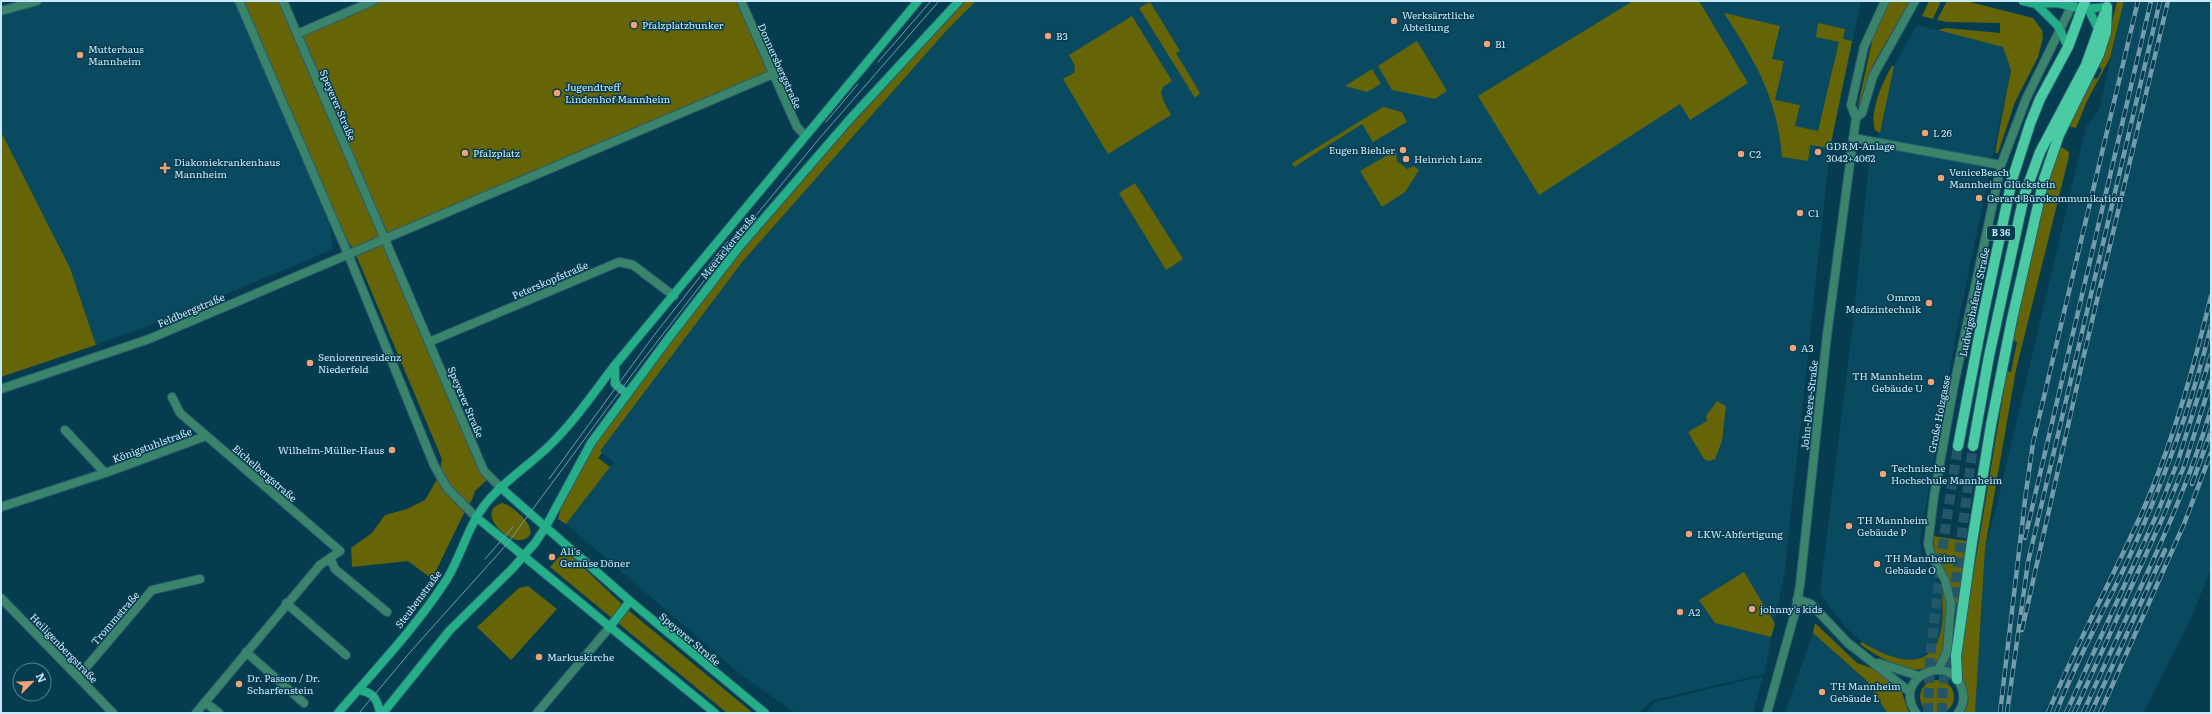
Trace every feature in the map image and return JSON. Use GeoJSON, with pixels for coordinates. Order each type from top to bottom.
{"type":"FeatureCollection","features":[{"type":"Feature","properties":{"kind":"main road","name":"B 36"},"geometry":{"type":"LineString","coordinates":[[1974,446],[2018,216],[2040,152],[2086,65],[2108,4]]}},
{"type":"Feature","properties":{"kind":"main road"},"geometry":{"type":"LineString","coordinates":[[1957,679],[1956,656],[1970,557],[1991,425],[2012,319],[2044,179],[2059,135],[2099,54],[2106,32],[2108,4]]}},
{"type":"Feature","properties":{"kind":"main road","name":"Ludwigshafener Straße"},"geometry":{"type":"LineString","coordinates":[[1958,446],[1982,316],[2012,180],[2032,118],[2068,47],[2084,5]]}},
{"type":"Feature","properties":{"kind":"street"},"geometry":{"type":"LineString","coordinates":[[1,11],[37,1]]}},
{"type":"Feature","properties":{"kind":"street"},"geometry":{"type":"LineString","coordinates":[[239,1],[348,254],[434,465],[447,488],[476,517],[523,558],[715,713]]}},
{"type":"Feature","properties":{"kind":"street","name":"Speyerer Straße"},"geometry":{"type":"LineString","coordinates":[[283,1],[484,470],[500,487],[545,528],[765,713]]}},
{"type":"Feature","properties":{"kind":"street"},"geometry":{"type":"LineString","coordinates":[[297,34],[373,1]]}},
{"type":"Feature","properties":{"kind":"street","name":"Donnersbergstraße"},"geometry":{"type":"LineString","coordinates":[[741,1],[797,127],[805,135]]}},
{"type":"Feature","properties":{"kind":"street","name":"Meeräckerstraße"},"geometry":{"type":"LineString","coordinates":[[500,487],[558,437],[615,365],[674,296],[805,135],[918,1]]}},
{"type":"Feature","properties":{"kind":"street"},"geometry":{"type":"LineString","coordinates":[[950,1],[950,11]]}},
{"type":"Feature","properties":{"kind":"street","name":"Meeräckerstraße"},"geometry":{"type":"LineString","coordinates":[[545,528],[591,443],[701,295],[763,219],[844,125],[958,1]]}},
{"type":"Feature","properties":{"kind":"street","name":"John-Deere-Straße"},"geometry":{"type":"LineString","coordinates":[[1767,713],[1797,599],[1827,335],[1856,118],[1851,105],[1864,47],[1885,1]]}},
{"type":"Feature","properties":{"kind":"street","name":"John-Deere-Straße"},"geometry":{"type":"LineString","coordinates":[[1856,118],[1862,113],[1873,76],[1915,1]]}},
{"type":"Feature","properties":{"kind":"street"},"geometry":{"type":"LineString","coordinates":[[2023,1],[2036,4],[2108,4]]}},
{"type":"Feature","properties":{"kind":"street"},"geometry":{"type":"LineString","coordinates":[[2036,4],[2054,21],[2068,47]]}},
{"type":"Feature","properties":{"kind":"street","name":"Große Holzgasse"},"geometry":{"type":"LineString","coordinates":[[1938,670],[1947,652],[1951,617],[1948,591],[1928,544],[1934,496],[1954,385],[2001,165],[2026,99],[2073,4]]}},
{"type":"Feature","properties":{"kind":"street"},"geometry":{"type":"LineString","coordinates":[[2084,5],[2099,31]]}},
{"type":"Feature","properties":{"kind":"street"},"geometry":{"type":"LineString","coordinates":[[384,239],[773,74]]}},
{"type":"Feature","properties":{"kind":"street"},"geometry":{"type":"LineString","coordinates":[[1853,138],[2001,165]]}},
{"type":"Feature","properties":{"kind":"street","name":"Feldbergstraße"},"geometry":{"type":"LineString","coordinates":[[1,390],[149,339],[384,239]]}},
{"type":"Feature","properties":{"kind":"street","name":"Peterskopfstraße"},"geometry":{"type":"LineString","coordinates":[[429,342],[618,262],[633,265],[674,296]]}},
{"type":"Feature","properties":{"kind":"street"},"geometry":{"type":"LineString","coordinates":[[615,365],[615,384],[627,394]]}},
{"type":"Feature","properties":{"kind":"street","name":"Eichelbergstraße"},"geometry":{"type":"LineString","coordinates":[[172,397],[180,413],[340,551],[330,558]]}},
{"type":"Feature","properties":{"kind":"street","name":"Königstuhlstraße"},"geometry":{"type":"LineString","coordinates":[[65,430],[105,473]]}},
{"type":"Feature","properties":{"kind":"street","name":"Königstuhlstraße"},"geometry":{"type":"LineString","coordinates":[[1,507],[105,473],[206,436]]}},
{"type":"Feature","properties":{"kind":"street","name":"Steubenstraße"},"geometry":{"type":"LineString","coordinates":[[338,713],[410,627],[447,578],[476,517],[500,487]]}},
{"type":"Feature","properties":{"kind":"street"},"geometry":{"type":"LineString","coordinates":[[383,713],[450,630],[523,558],[545,528]]}},
{"type":"Feature","properties":{"kind":"street"},"geometry":{"type":"LineString","coordinates":[[196,713],[286,603],[320,565],[330,558],[335,569],[387,612]]}},
{"type":"Feature","properties":{"kind":"street","name":"Trommstraße"},"geometry":{"type":"LineString","coordinates":[[78,677],[152,590],[200,579]]}},
{"type":"Feature","properties":{"kind":"street","name":"Heiligenbergstraße"},"geometry":{"type":"LineString","coordinates":[[1,598],[113,713]]}},
{"type":"Feature","properties":{"kind":"street"},"geometry":{"type":"LineString","coordinates":[[1797,599],[1811,604],[1848,643],[1910,692]]}},
{"type":"Feature","properties":{"kind":"street"},"geometry":{"type":"LineString","coordinates":[[537,713],[630,601]]}},
{"type":"Feature","properties":{"kind":"street"},"geometry":{"type":"LineString","coordinates":[[286,603],[346,655]]}},
{"type":"Feature","properties":{"kind":"street"},"geometry":{"type":"LineString","coordinates":[[246,652],[304,703]]}},
{"type":"Feature","properties":{"kind":"street"},"geometry":{"type":"LineString","coordinates":[[1871,660],[1919,676]]}},
{"type":"Feature","properties":{"kind":"street"},"geometry":{"type":"LineString","coordinates":[[1916,713],[1910,700],[1910,692],[1919,676],[1931,670],[1938,670],[1945,671],[1957,679],[1964,694],[1963,702],[1958,713]]}},
{"type":"Feature","properties":{"kind":"street"},"geometry":{"type":"LineString","coordinates":[[358,690],[366,691],[374,695],[378,701],[380,713]]}},
{"type":"Feature","properties":{"kind":"street"},"geometry":{"type":"LineString","coordinates":[[205,702],[219,713]]}},
{"type":"Feature","properties":{"kind":"shaded area","name":"Diakoniekrankenhaus Mannheim"},"geometry":{"type":"Polygon","coordinates":[[[37,1],[239,1],[327,204],[333,249],[169,318],[96,345],[70,268],[1,132],[1,11],[37,1]]]}},
{"type":"Feature","properties":{"kind":"shaded area","name":"Pfalzplatz"},"geometry":{"type":"Polygon","coordinates":[[[239,1],[283,1],[297,34],[373,1],[741,1],[770,72],[388,234],[308,58],[488,479],[475,491],[472,500],[466,509],[432,579],[408,561],[352,567],[351,548],[372,533],[385,515],[407,509],[425,500],[439,476],[442,459],[356,255],[327,204],[239,1]]]}},
{"type":"Feature","properties":{"kind":"shaded area"},"geometry":{"type":"Polygon","coordinates":[[[963,1],[976,1],[947,30],[743,261],[600,451],[602,453],[598,458],[610,467],[566,524],[558,519],[561,507],[594,444],[679,328],[775,209],[963,1]]]}},
{"type":"Feature","properties":{"kind":"shaded area"},"geometry":{"type":"Polygon","coordinates":[[[976,1],[1861,1],[1830,148],[1785,569],[1764,674],[1653,700],[1638,713],[795,713],[740,674],[566,524],[614,462],[599,451],[743,261],[947,30],[976,1]]]}},
{"type":"Feature","properties":{"kind":"shaded area"},"geometry":{"type":"Polygon","coordinates":[[[1633,1],[1699,1],[1748,83],[1690,120],[1680,104],[1539,195],[1478,96],[1633,1]]]}},
{"type":"Feature","properties":{"kind":"shaded area"},"geometry":{"type":"Polygon","coordinates":[[[1889,1],[1910,1],[1873,65],[1857,110],[1873,37],[1889,1]]]}},
{"type":"Feature","properties":{"kind":"shaded area"},"geometry":{"type":"Polygon","coordinates":[[[1929,1],[1941,1],[1933,19],[1922,16],[1929,1]]]}},
{"type":"Feature","properties":{"kind":"shaded area"},"geometry":{"type":"Polygon","coordinates":[[[1947,1],[1966,1],[2033,18],[2042,30],[2043,38],[2038,57],[2015,102],[1998,153],[1995,153],[2011,70],[2003,47],[1938,30],[1946,28],[2000,33],[2000,23],[1947,22],[1937,20],[1947,1]]]}},
{"type":"Feature","properties":{"kind":"shaded area"},"geometry":{"type":"Polygon","coordinates":[[[2117,1],[2124,1],[2110,58],[2087,101],[2076,128],[2067,126],[2092,77],[2097,79],[2102,69],[2097,66],[2110,31],[2117,1]]]}},
{"type":"Feature","properties":{"kind":"shaded area"},"geometry":{"type":"Polygon","coordinates":[[[2124,1],[2211,1],[2211,569],[2192,616],[2143,713],[1975,713],[1985,548],[1996,509],[2086,127],[2099,110],[2124,1]]]}},
{"type":"Feature","properties":{"kind":"shaded area"},"geometry":{"type":"Polygon","coordinates":[[[1150,2],[1180,51],[1176,53],[1200,93],[1195,98],[1139,8],[1150,2]]]}},
{"type":"Feature","properties":{"kind":"shaded area"},"geometry":{"type":"Polygon","coordinates":[[[1724,13],[1780,26],[1772,59],[1784,61],[1775,100],[1800,105],[1795,126],[1818,131],[1839,42],[1816,37],[1818,23],[1845,29],[1843,39],[1852,41],[1830,148],[1810,145],[1808,161],[1782,157],[1775,116],[1770,98],[1746,48],[1724,13]]]}},
{"type":"Feature","properties":{"kind":"shaded area"},"geometry":{"type":"Polygon","coordinates":[[[1132,16],[1172,81],[1163,87],[1161,93],[1171,115],[1108,154],[1063,79],[1074,73],[1075,66],[1069,55],[1132,16]]]}},
{"type":"Feature","properties":{"kind":"shaded area"},"geometry":{"type":"Polygon","coordinates":[[[1917,25],[2003,46],[2011,70],[1958,323],[1920,543],[1922,555],[1926,565],[1942,589],[1942,626],[1938,640],[1930,651],[1918,659],[1905,661],[1883,654],[1862,642],[1844,626],[1820,593],[1854,314],[1869,163],[1880,133],[1894,66],[1917,25]]]}},
{"type":"Feature","properties":{"kind":"shaded area"},"geometry":{"type":"Polygon","coordinates":[[[1417,41],[1447,91],[1435,99],[1392,90],[1378,66],[1417,41]]]}},
{"type":"Feature","properties":{"kind":"shaded area"},"geometry":{"type":"Polygon","coordinates":[[[1892,66],[1894,66],[1880,133],[1875,130],[1875,106],[1881,88],[1892,66]]]}},
{"type":"Feature","properties":{"kind":"shaded area"},"geometry":{"type":"Polygon","coordinates":[[[1372,69],[1381,84],[1367,92],[1345,86],[1372,69]]]}},
{"type":"Feature","properties":{"kind":"shaded area"},"geometry":{"type":"Polygon","coordinates":[[[1383,107],[1402,112],[1407,122],[1373,142],[1362,124],[1294,167],[1292,163],[1383,107]]]}},
{"type":"Feature","properties":{"kind":"shaded area"},"geometry":{"type":"Polygon","coordinates":[[[1,132],[70,268],[96,345],[1,377],[1,132]]]}},
{"type":"Feature","properties":{"kind":"shaded area"},"geometry":{"type":"Polygon","coordinates":[[[2060,146],[2069,152],[2069,156],[2016,370],[1985,548],[1975,713],[1964,713],[1967,707],[1968,697],[1961,674],[1960,655],[2007,371],[2011,372],[2017,342],[2013,340],[2052,165],[2060,146]]]}},
{"type":"Feature","properties":{"kind":"shaded area"},"geometry":{"type":"Polygon","coordinates":[[[1393,152],[1396,153],[1397,161],[1407,169],[1414,166],[1419,170],[1405,192],[1382,207],[1360,171],[1393,152]]]}},
{"type":"Feature","properties":{"kind":"shaded area"},"geometry":{"type":"Polygon","coordinates":[[[1135,183],[1183,259],[1166,270],[1119,193],[1135,183]]]}},
{"type":"Feature","properties":{"kind":"shaded area"},"geometry":{"type":"Polygon","coordinates":[[[1717,401],[1726,406],[1722,441],[1715,459],[1709,461],[1704,459],[1688,432],[1707,421],[1706,416],[1717,401]]]}},
{"type":"Feature","properties":{"kind":"shaded area"},"geometry":{"type":"Polygon","coordinates":[[[502,503],[520,514],[525,520],[531,532],[528,537],[521,540],[516,540],[509,537],[496,526],[491,513],[494,507],[502,503]]]}},
{"type":"Feature","properties":{"kind":"shaded area"},"geometry":{"type":"Polygon","coordinates":[[[1933,536],[1967,541],[1958,609],[1955,609],[1950,585],[1934,554],[1933,536]]]}},
{"type":"Feature","properties":{"kind":"shaded area"},"geometry":{"type":"Polygon","coordinates":[[[565,550],[628,610],[753,713],[727,713],[550,567],[565,550]]]}},
{"type":"Feature","properties":{"kind":"shaded area"},"geometry":{"type":"Polygon","coordinates":[[[1744,572],[1775,624],[1771,637],[1715,623],[1699,600],[1744,572]]]}},
{"type":"Feature","properties":{"kind":"shaded area"},"geometry":{"type":"Polygon","coordinates":[[[528,586],[557,609],[511,660],[477,627],[519,588],[528,586]]]}},
{"type":"Feature","properties":{"kind":"shaded area"},"geometry":{"type":"Polygon","coordinates":[[[1943,589],[1947,617],[1946,628],[1943,650],[1935,663],[1926,668],[1915,669],[1903,667],[1879,656],[1860,644],[1862,642],[1886,655],[1899,658],[1911,660],[1921,658],[1930,652],[1938,641],[1943,616],[1943,589]]]}},
{"type":"Feature","properties":{"kind":"shaded area"},"geometry":{"type":"Polygon","coordinates":[[[1815,623],[1857,663],[1874,669],[1901,690],[1909,713],[1887,713],[1868,682],[1813,633],[1815,623]]]}},
{"type":"Feature","properties":{"kind":"shaded area"},"geometry":{"type":"Polygon","coordinates":[[[1813,633],[1868,682],[1887,713],[1785,713],[1813,633]]]}},
{"type":"Feature","properties":{"kind":"shaded area"},"geometry":{"type":"Polygon","coordinates":[[[1763,676],[1753,713],[1646,713],[1655,702],[1763,676]]]}},
{"type":"Feature","properties":{"kind":"shaded area"},"geometry":{"type":"Polygon","coordinates":[[[1940,680],[1949,685],[1953,690],[1953,704],[1949,709],[1944,713],[1934,714],[1930,713],[1921,704],[1920,694],[1921,690],[1930,681],[1940,680]]]}},
{"type":"Feature","properties":{"kind":"tunnel"},"geometry":{"type":"LineString","coordinates":[[1928,713],[1930,658],[1944,537],[1958,446]]}},
{"type":"Feature","properties":{"kind":"tunnel"},"geometry":{"type":"LineString","coordinates":[[1952,612],[1973,446]]}},
{"type":"Feature","properties":{"kind":"tunnel"},"geometry":{"type":"LineString","coordinates":[[1942,713],[1942,696],[1947,651]]}},
{"type":"Feature","properties":{"kind":"tram line"},"geometry":{"type":"LineString","coordinates":[[878,62],[931,1]]}},
{"type":"Feature","properties":{"kind":"tram line"},"geometry":{"type":"LineString","coordinates":[[359,713],[412,650],[507,544],[640,364],[730,247],[818,140],[939,1]]}},
{"type":"Feature","properties":{"kind":"tram line"},"geometry":{"type":"LineString","coordinates":[[826,122],[858,84]]}},
{"type":"Feature","properties":{"kind":"tram line"},"geometry":{"type":"LineString","coordinates":[[549,479],[652,338],[728,241]]}},
{"type":"Feature","properties":{"kind":"tram line"},"geometry":{"type":"LineString","coordinates":[[485,559],[513,527]]}},
{"type":"Feature","properties":{"kind":"railway"},"geometry":{"type":"LineString","coordinates":[[2000,713],[2033,443],[2138,1]]}},
{"type":"Feature","properties":{"kind":"railway"},"geometry":{"type":"LineString","coordinates":[[2025,538],[2151,1]]}},
{"type":"Feature","properties":{"kind":"railway"},"geometry":{"type":"LineString","coordinates":[[2007,713],[2028,562],[2160,1]]}},
{"type":"Feature","properties":{"kind":"railway"},"geometry":{"type":"LineString","coordinates":[[2022,630],[2083,359],[2168,1]]}},
{"type":"Feature","properties":{"kind":"railway"},"geometry":{"type":"LineString","coordinates":[[2048,713],[2071,660],[2135,528],[2157,476],[2183,400],[2211,296]]}},
{"type":"Feature","properties":{"kind":"railway"},"geometry":{"type":"LineString","coordinates":[[2056,713],[2072,675],[2127,562],[2164,476],[2185,417],[2211,326]]}},
{"type":"Feature","properties":{"kind":"railway"},"geometry":{"type":"LineString","coordinates":[[2066,713],[2157,514],[2178,461],[2211,355]]}},
{"type":"Feature","properties":{"kind":"railway"},"geometry":{"type":"LineString","coordinates":[[2074,713],[2163,517],[2185,464],[2211,381]]}},
{"type":"Feature","properties":{"kind":"railway"},"geometry":{"type":"LineString","coordinates":[[2083,713],[2152,563],[2184,487],[2211,409]]}},
{"type":"Feature","properties":{"kind":"railway"},"geometry":{"type":"LineString","coordinates":[[2192,484],[2211,431]]}},
{"type":"Feature","properties":{"kind":"railway"},"geometry":{"type":"LineString","coordinates":[[2100,713],[2184,524],[2211,453]]}},
{"type":"Feature","properties":{"kind":"railway"},"geometry":{"type":"LineString","coordinates":[[2091,713],[2165,550]]}},
{"type":"Feature","properties":{"kind":"place","name":"Werksärztliche Abteilung"},"geometry":{"type":"Point","coordinates":[1394,21]}},
{"type":"Feature","properties":{"kind":"place","name":"Pfalzplatzbunker"},"geometry":{"type":"Point","coordinates":[634,25]}},
{"type":"Feature","properties":{"kind":"place","name":"B3"},"geometry":{"type":"Point","coordinates":[1048,36]}},
{"type":"Feature","properties":{"kind":"place","name":"B1"},"geometry":{"type":"Point","coordinates":[1487,44]}},
{"type":"Feature","properties":{"kind":"place","name":"Mutterhaus Mannheim"},"geometry":{"type":"Point","coordinates":[80,55]}},
{"type":"Feature","properties":{"kind":"place","name":"Jugendtreff Lindenhof Mannheim"},"geometry":{"type":"Point","coordinates":[557,93]}},
{"type":"Feature","properties":{"kind":"place","name":"L 26"},"geometry":{"type":"Point","coordinates":[1925,133]}},
{"type":"Feature","properties":{"kind":"place","name":"Eugen Biehler"},"geometry":{"type":"Point","coordinates":[1403,150]}},
{"type":"Feature","properties":{"kind":"place","name":"GDRM-Anlage 3042+4062"},"geometry":{"type":"Point","coordinates":[1818,152]}},
{"type":"Feature","properties":{"kind":"place","name":"Pfalzplatz"},"geometry":{"type":"Point","coordinates":[465,153]}},
{"type":"Feature","properties":{"kind":"place","name":"C2"},"geometry":{"type":"Point","coordinates":[1741,154]}},
{"type":"Feature","properties":{"kind":"place","name":"Heinrich Lanz"},"geometry":{"type":"Point","coordinates":[1406,159]}},
{"type":"Feature","properties":{"kind":"place","name":"Diakoniekrankenhaus Mannheim"},"geometry":{"type":"Point","coordinates":[165,168]}},
{"type":"Feature","properties":{"kind":"place","name":"VeniceBeach Mannheim Glückstein"},"geometry":{"type":"Point","coordinates":[1941,178]}},
{"type":"Feature","properties":{"kind":"place","name":"Gerard Bürokommunikation"},"geometry":{"type":"Point","coordinates":[1979,198]}},
{"type":"Feature","properties":{"kind":"place","name":"C1"},"geometry":{"type":"Point","coordinates":[1800,213]}},
{"type":"Feature","properties":{"kind":"place","name":"Omron Medizintechnik"},"geometry":{"type":"Point","coordinates":[1929,303]}},
{"type":"Feature","properties":{"kind":"place","name":"A3"},"geometry":{"type":"Point","coordinates":[1793,348]}},
{"type":"Feature","properties":{"kind":"place","name":"Seniorenresidenz Niederfeld"},"geometry":{"type":"Point","coordinates":[310,363]}},
{"type":"Feature","properties":{"kind":"place","name":"TH Mannheim Gebäude U"},"geometry":{"type":"Point","coordinates":[1931,382]}},
{"type":"Feature","properties":{"kind":"place","name":"Wilhelm-Müller-Haus"},"geometry":{"type":"Point","coordinates":[392,450]}},
{"type":"Feature","properties":{"kind":"place","name":"Technische Hochschule Mannheim"},"geometry":{"type":"Point","coordinates":[1883,474]}},
{"type":"Feature","properties":{"kind":"place","name":"TH Mannheim Gebäude P"},"geometry":{"type":"Point","coordinates":[1849,526]}},
{"type":"Feature","properties":{"kind":"place","name":"LKW-Abfertigung"},"geometry":{"type":"Point","coordinates":[1689,534]}},
{"type":"Feature","properties":{"kind":"place","name":"Ali's Gemüse Döner"},"geometry":{"type":"Point","coordinates":[552,557]}},
{"type":"Feature","properties":{"kind":"place","name":"TH Mannheim Gebäude O"},"geometry":{"type":"Point","coordinates":[1877,564]}},
{"type":"Feature","properties":{"kind":"place","name":"johnny's kids"},"geometry":{"type":"Point","coordinates":[1752,609]}},
{"type":"Feature","properties":{"kind":"place","name":"A2"},"geometry":{"type":"Point","coordinates":[1680,612]}},
{"type":"Feature","properties":{"kind":"place","name":"Markuskirche"},"geometry":{"type":"Point","coordinates":[539,657]}},
{"type":"Feature","properties":{"kind":"place","name":"Dr. Passon / Dr. Scharfenstein"},"geometry":{"type":"Point","coordinates":[239,684]}},
{"type":"Feature","properties":{"kind":"place","name":"TH Mannheim Gebäude L"},"geometry":{"type":"Point","coordinates":[1822,692]}}]}
